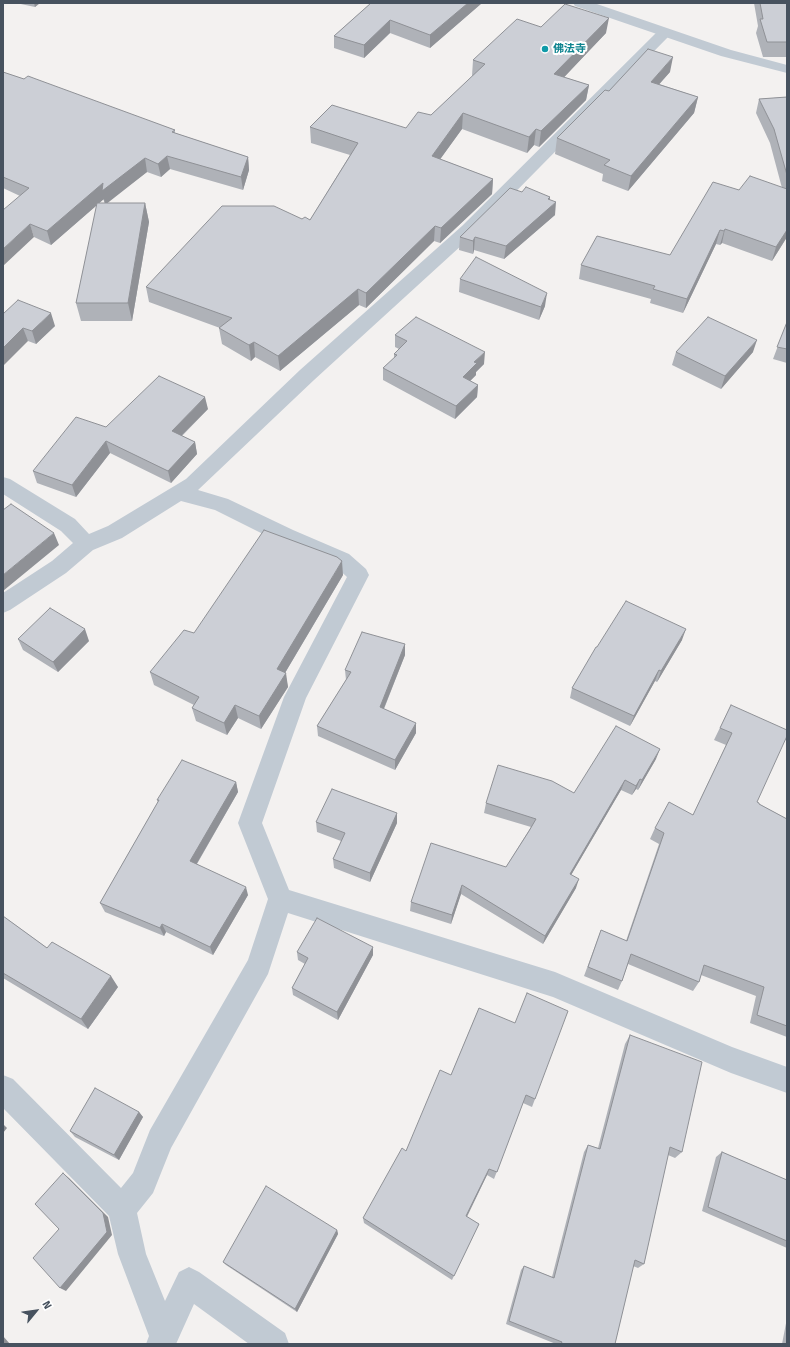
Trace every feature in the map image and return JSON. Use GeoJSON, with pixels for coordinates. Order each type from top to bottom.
{"type":"FeatureCollection","features":[{"type":"Feature","properties":{"kind":"street"},"geometry":{"type":"LineString","coordinates":[[580,3],[726,53],[787,69]]}},
{"type":"Feature","properties":{"kind":"street"},"geometry":{"type":"LineString","coordinates":[[3,604],[59,567],[86,544],[115,532],[193,484],[307,375],[468,230],[664,33]]}},
{"type":"Feature","properties":{"kind":"street"},"geometry":{"type":"LineString","coordinates":[[3,484],[68,525],[86,544]]}},
{"type":"Feature","properties":{"kind":"street"},"geometry":{"type":"LineString","coordinates":[[122,1209],[143,1183],[160,1140],[258,965],[280,899],[250,823],[295,697],[359,575],[342,560],[286,536],[222,504],[180,493]]}},
{"type":"Feature","properties":{"kind":"street"},"geometry":{"type":"LineString","coordinates":[[280,899],[555,985],[731,1060],[787,1080]]}},
{"type":"Feature","properties":{"kind":"street"},"geometry":{"type":"LineString","coordinates":[[3,1089],[122,1209],[132,1254],[163,1340]]}},
{"type":"Feature","properties":{"kind":"street"},"geometry":{"type":"LineString","coordinates":[[163,1340],[189,1282],[274,1344]]}},
{"type":"Feature","properties":{"kind":"building"},"geometry":{"type":"Polygon","coordinates":[[[371,3],[468,3],[430,35],[390,20],[364,45],[334,36],[371,3]]]}},
{"type":"Feature","properties":{"kind":"building"},"geometry":{"type":"Polygon","coordinates":[[[760,3],[787,3],[787,42],[767,42],[760,19],[763,19],[760,3]]]}},
{"type":"Feature","properties":{"kind":"building"},"geometry":{"type":"Polygon","coordinates":[[[565,4],[609,18],[554,74],[589,85],[541,131],[536,129],[529,137],[463,113],[432,156],[493,179],[441,228],[435,226],[366,293],[358,289],[278,356],[254,342],[249,345],[219,328],[232,318],[146,287],[222,206],[274,206],[302,219],[305,217],[310,220],[358,143],[310,127],[332,105],[406,128],[418,112],[431,115],[485,64],[473,60],[517,19],[541,27],[565,4]]]}},
{"type":"Feature","properties":{"kind":"building"},"geometry":{"type":"Polygon","coordinates":[[[648,49],[673,57],[651,82],[698,97],[631,176],[604,165],[610,160],[557,138],[605,90],[609,91],[648,49]]]}},
{"type":"Feature","properties":{"kind":"building"},"geometry":{"type":"Polygon","coordinates":[[[3,72],[24,79],[28,76],[175,130],[172,132],[248,157],[241,177],[167,156],[158,164],[145,158],[102,191],[103,183],[47,231],[30,224],[3,249],[3,210],[29,188],[3,177],[3,72]]]}},
{"type":"Feature","properties":{"kind":"building"},"geometry":{"type":"Polygon","coordinates":[[[787,97],[787,175],[774,129],[759,99],[787,97]]]}},
{"type":"Feature","properties":{"kind":"building"},"geometry":{"type":"Polygon","coordinates":[[[750,176],[787,189],[787,230],[776,247],[725,229],[724,231],[720,230],[687,299],[653,289],[655,286],[581,265],[597,236],[670,255],[713,182],[739,190],[750,176]]]}},
{"type":"Feature","properties":{"kind":"building"},"geometry":{"type":"Polygon","coordinates":[[[526,187],[550,197],[548,199],[556,202],[506,246],[475,237],[473,241],[460,237],[510,188],[522,192],[526,187]]]}},
{"type":"Feature","properties":{"kind":"building"},"geometry":{"type":"Polygon","coordinates":[[[97,203],[145,203],[128,303],[76,303],[97,203]]]}},
{"type":"Feature","properties":{"kind":"building"},"geometry":{"type":"Polygon","coordinates":[[[476,257],[547,293],[541,307],[460,279],[476,257]]]}},
{"type":"Feature","properties":{"kind":"building"},"geometry":{"type":"Polygon","coordinates":[[[18,300],[51,313],[32,331],[23,328],[3,348],[3,314],[18,300]]]}},
{"type":"Feature","properties":{"kind":"building"},"geometry":{"type":"Polygon","coordinates":[[[416,317],[485,352],[474,362],[477,363],[463,377],[478,385],[456,406],[383,368],[397,355],[394,354],[407,341],[395,335],[416,317]]]}},
{"type":"Feature","properties":{"kind":"building"},"geometry":{"type":"Polygon","coordinates":[[[708,317],[757,340],[725,376],[676,352],[708,317]]]}},
{"type":"Feature","properties":{"kind":"building"},"geometry":{"type":"Polygon","coordinates":[[[787,322],[787,349],[777,347],[787,322]]]}},
{"type":"Feature","properties":{"kind":"building"},"geometry":{"type":"Polygon","coordinates":[[[159,376],[205,397],[172,431],[195,442],[168,471],[106,441],[72,485],[33,471],[76,417],[106,427],[159,376]]]}},
{"type":"Feature","properties":{"kind":"building"},"geometry":{"type":"Polygon","coordinates":[[[11,504],[54,533],[3,575],[3,510],[11,504]]]}},
{"type":"Feature","properties":{"kind":"building"},"geometry":{"type":"Polygon","coordinates":[[[264,530],[337,557],[342,561],[277,669],[286,673],[259,716],[235,705],[224,723],[192,708],[199,697],[150,672],[184,630],[194,633],[264,530]]]}},
{"type":"Feature","properties":{"kind":"building"},"geometry":{"type":"Polygon","coordinates":[[[626,601],[686,629],[661,671],[659,670],[634,716],[572,688],[596,647],[626,601]]]}},
{"type":"Feature","properties":{"kind":"building"},"geometry":{"type":"Polygon","coordinates":[[[50,608],[85,629],[53,662],[18,639],[50,608]]]}},
{"type":"Feature","properties":{"kind":"building"},"geometry":{"type":"Polygon","coordinates":[[[362,632],[405,644],[380,707],[416,723],[395,760],[317,726],[351,672],[345,670],[362,632]]]}},
{"type":"Feature","properties":{"kind":"building"},"geometry":{"type":"Polygon","coordinates":[[[731,705],[787,730],[787,736],[757,802],[787,819],[787,1026],[757,1015],[764,987],[704,965],[699,982],[631,954],[622,981],[588,967],[601,930],[627,941],[664,833],[655,828],[669,802],[693,815],[732,733],[720,728],[731,705]]]}},
{"type":"Feature","properties":{"kind":"building"},"geometry":{"type":"Polygon","coordinates":[[[616,726],[660,749],[642,780],[640,779],[636,786],[625,780],[570,874],[579,879],[545,936],[462,885],[452,915],[411,902],[431,843],[506,867],[529,831],[536,819],[486,803],[498,765],[552,781],[574,793],[616,726]]]}},
{"type":"Feature","properties":{"kind":"building"},"geometry":{"type":"Polygon","coordinates":[[[182,760],[236,782],[190,861],[246,887],[210,947],[162,924],[160,928],[100,903],[159,800],[157,800],[182,760]]]}},
{"type":"Feature","properties":{"kind":"building"},"geometry":{"type":"Polygon","coordinates":[[[332,789],[397,813],[370,873],[333,859],[345,833],[316,822],[332,789]]]}},
{"type":"Feature","properties":{"kind":"building"},"geometry":{"type":"Polygon","coordinates":[[[3,916],[47,948],[52,942],[111,976],[81,1019],[3,973],[3,916]]]}},
{"type":"Feature","properties":{"kind":"building"},"geometry":{"type":"Polygon","coordinates":[[[317,918],[373,947],[337,1012],[292,988],[308,958],[297,952],[317,918]]]}},
{"type":"Feature","properties":{"kind":"building"},"geometry":{"type":"Polygon","coordinates":[[[527,993],[568,1011],[535,1099],[526,1095],[497,1172],[489,1169],[466,1216],[479,1224],[454,1276],[363,1218],[402,1148],[406,1151],[440,1070],[451,1075],[479,1008],[515,1023],[527,993]]]}},
{"type":"Feature","properties":{"kind":"building"},"geometry":{"type":"Polygon","coordinates":[[[630,1035],[702,1062],[682,1152],[670,1147],[644,1264],[635,1260],[615,1344],[561,1344],[562,1342],[509,1321],[524,1266],[554,1278],[588,1145],[600,1149],[630,1035]]]}},
{"type":"Feature","properties":{"kind":"building"},"geometry":{"type":"Polygon","coordinates":[[[95,1088],[139,1112],[114,1155],[70,1131],[95,1088]]]}},
{"type":"Feature","properties":{"kind":"building"},"geometry":{"type":"Polygon","coordinates":[[[722,1152],[787,1180],[787,1241],[708,1207],[722,1152]]]}},
{"type":"Feature","properties":{"kind":"building"},"geometry":{"type":"Polygon","coordinates":[[[63,1173],[103,1213],[107,1232],[60,1288],[33,1258],[59,1229],[35,1204],[63,1173]]]}},
{"type":"Feature","properties":{"kind":"building"},"geometry":{"type":"Polygon","coordinates":[[[266,1186],[337,1230],[295,1309],[223,1262],[266,1186]]]}},
{"type":"Feature","properties":{"kind":"place","name":"佛法寺"},"geometry":{"type":"Point","coordinates":[545,49]}}]}
